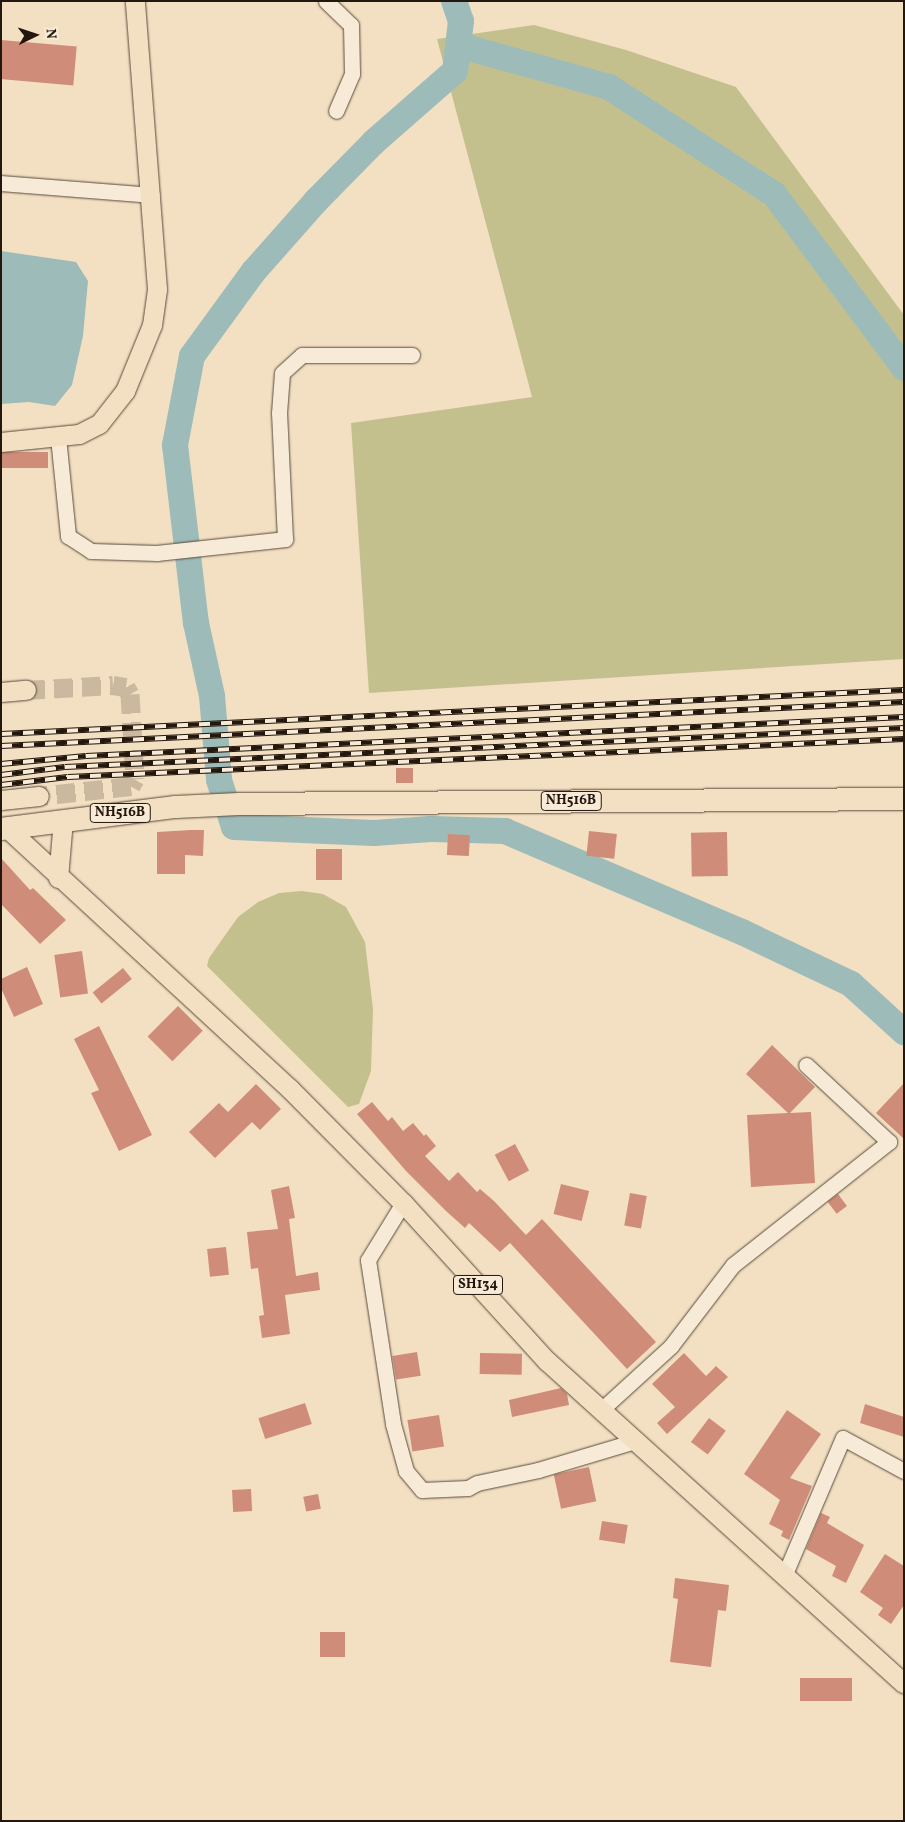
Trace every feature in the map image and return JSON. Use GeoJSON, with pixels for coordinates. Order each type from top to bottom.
{"type":"FeatureCollection","features":[{"type":"Feature","properties":{"kind":"highway","name":"NH516B"},"geometry":{"type":"LineString","coordinates":[[4,828],[176,807],[239,804],[904,798]]}},
{"type":"Feature","properties":{"kind":"main road"},"geometry":{"type":"LineString","coordinates":[[1,442],[79,434],[99,424],[125,391],[152,325],[157,289],[152,194],[135,1]]}},
{"type":"Feature","properties":{"kind":"main road"},"geometry":{"type":"LineString","coordinates":[[1,692],[26,690]]}},
{"type":"Feature","properties":{"kind":"main road"},"geometry":{"type":"LineString","coordinates":[[1,800],[39,796]]}},
{"type":"Feature","properties":{"kind":"main road"},"geometry":{"type":"LineString","coordinates":[[58,878],[63,820]]}},
{"type":"Feature","properties":{"kind":"main road","name":"SH134"},"geometry":{"type":"LineString","coordinates":[[4,828],[234,1035],[403,1203],[547,1361],[904,1684]]}},
{"type":"Feature","properties":{"kind":"street"},"geometry":{"type":"LineString","coordinates":[[326,1],[351,25],[352,74],[336,112]]}},
{"type":"Feature","properties":{"kind":"street"},"geometry":{"type":"LineString","coordinates":[[1,183],[152,194]]}},
{"type":"Feature","properties":{"kind":"street"},"geometry":{"type":"LineString","coordinates":[[58,437],[68,536],[91,551],[157,553],[285,539],[279,413],[282,373],[302,355],[412,355]]}},
{"type":"Feature","properties":{"kind":"street"},"geometry":{"type":"LineString","coordinates":[[601,1410],[671,1346],[733,1265],[889,1142],[806,1065]]}},
{"type":"Feature","properties":{"kind":"street"},"geometry":{"type":"LineString","coordinates":[[403,1203],[368,1260],[393,1424],[406,1470],[422,1490],[468,1488],[477,1483],[538,1470],[635,1441]]}},
{"type":"Feature","properties":{"kind":"street"},"geometry":{"type":"LineString","coordinates":[[784,1576],[843,1438],[904,1471]]}},
{"type":"Feature","properties":{"kind":"shaded area"},"geometry":{"type":"Polygon","coordinates":[[[534,25],[626,50],[736,87],[904,315],[904,659],[369,693],[351,423],[532,397],[437,39],[534,25]]]}},
{"type":"Feature","properties":{"kind":"shaded area"},"geometry":{"type":"Polygon","coordinates":[[[302,891],[323,894],[346,907],[365,942],[373,1009],[371,1071],[359,1104],[348,1107],[207,966],[209,958],[238,917],[258,902],[279,893],[302,891]]]}},
{"type":"Feature","properties":{"kind":"water"},"geometry":{"type":"Polygon","coordinates":[[[1,251],[76,262],[88,281],[83,336],[72,385],[55,406],[29,402],[1,404],[1,251]]]}},
{"type":"Feature","properties":{"kind":"building"},"geometry":{"type":"Polygon","coordinates":[[[1,40],[77,47],[73,85],[1,79],[1,40]]]}},
{"type":"Feature","properties":{"kind":"building"},"geometry":{"type":"Polygon","coordinates":[[[1,452],[48,452],[48,468],[1,468],[1,452]]]}},
{"type":"Feature","properties":{"kind":"building"},"geometry":{"type":"Polygon","coordinates":[[[396,768],[413,768],[413,783],[396,783],[396,768]]]}},
{"type":"Feature","properties":{"kind":"building"},"geometry":{"type":"Polygon","coordinates":[[[204,830],[203,856],[185,855],[185,874],[157,874],[157,832],[204,830]]]}},
{"type":"Feature","properties":{"kind":"building"},"geometry":{"type":"Polygon","coordinates":[[[589,831],[617,834],[614,859],[586,856],[589,831]]]}},
{"type":"Feature","properties":{"kind":"building"},"geometry":{"type":"Polygon","coordinates":[[[727,832],[728,876],[692,877],[691,833],[727,832]]]}},
{"type":"Feature","properties":{"kind":"building"},"geometry":{"type":"Polygon","coordinates":[[[448,834],[470,835],[469,856],[447,855],[448,834]]]}},
{"type":"Feature","properties":{"kind":"building"},"geometry":{"type":"Polygon","coordinates":[[[316,849],[342,849],[342,880],[316,880],[316,849]]]}},
{"type":"Feature","properties":{"kind":"building"},"geometry":{"type":"Polygon","coordinates":[[[1,858],[30,890],[33,888],[66,920],[40,944],[1,904],[1,858]]]}},
{"type":"Feature","properties":{"kind":"building"},"geometry":{"type":"Polygon","coordinates":[[[82,951],[88,994],[60,997],[54,955],[82,951]]]}},
{"type":"Feature","properties":{"kind":"building"},"geometry":{"type":"Polygon","coordinates":[[[27,967],[43,1004],[14,1017],[1,988],[1,979],[27,967]]]}},
{"type":"Feature","properties":{"kind":"building"},"geometry":{"type":"Polygon","coordinates":[[[123,968],[132,979],[102,1003],[93,993],[123,968]]]}},
{"type":"Feature","properties":{"kind":"building"},"geometry":{"type":"Polygon","coordinates":[[[178,1006],[203,1031],[172,1061],[148,1036],[178,1006]]]}},
{"type":"Feature","properties":{"kind":"building"},"geometry":{"type":"Polygon","coordinates":[[[99,1026],[152,1135],[119,1151],[91,1093],[99,1090],[74,1039],[99,1026]]]}},
{"type":"Feature","properties":{"kind":"building"},"geometry":{"type":"Polygon","coordinates":[[[772,1045],[815,1087],[790,1113],[811,1112],[815,1183],[751,1187],[747,1115],[788,1113],[746,1074],[772,1045]]]}},
{"type":"Feature","properties":{"kind":"building"},"geometry":{"type":"Polygon","coordinates":[[[904,1083],[904,1139],[876,1113],[904,1083]]]}},
{"type":"Feature","properties":{"kind":"building"},"geometry":{"type":"Polygon","coordinates":[[[256,1084],[281,1109],[260,1130],[252,1122],[215,1158],[189,1132],[219,1103],[228,1112],[256,1084]]]}},
{"type":"Feature","properties":{"kind":"building"},"geometry":{"type":"Polygon","coordinates":[[[372,1102],[388,1121],[392,1117],[403,1131],[413,1123],[424,1136],[426,1134],[436,1146],[425,1156],[449,1181],[458,1172],[477,1192],[480,1189],[494,1201],[526,1235],[542,1219],[656,1342],[627,1369],[510,1243],[500,1252],[469,1223],[465,1228],[406,1171],[357,1114],[372,1102]]]}},
{"type":"Feature","properties":{"kind":"building"},"geometry":{"type":"Polygon","coordinates":[[[515,1144],[529,1170],[509,1181],[495,1155],[515,1144]]]}},
{"type":"Feature","properties":{"kind":"building"},"geometry":{"type":"Polygon","coordinates":[[[561,1184],[589,1191],[582,1221],[554,1214],[561,1184]]]}},
{"type":"Feature","properties":{"kind":"building"},"geometry":{"type":"Polygon","coordinates":[[[289,1186],[295,1218],[289,1219],[296,1276],[318,1272],[320,1290],[285,1295],[290,1334],[262,1338],[259,1316],[264,1315],[258,1268],[251,1269],[247,1232],[278,1229],[271,1190],[289,1186]]]}},
{"type":"Feature","properties":{"kind":"building"},"geometry":{"type":"Polygon","coordinates":[[[630,1193],[647,1196],[641,1228],[624,1225],[630,1193]]]}},
{"type":"Feature","properties":{"kind":"building"},"geometry":{"type":"Polygon","coordinates":[[[838,1194],[847,1206],[837,1214],[828,1202],[838,1194]]]}},
{"type":"Feature","properties":{"kind":"building"},"geometry":{"type":"Polygon","coordinates":[[[226,1247],[229,1275],[210,1277],[207,1249],[226,1247]]]}},
{"type":"Feature","properties":{"kind":"building"},"geometry":{"type":"Polygon","coordinates":[[[417,1352],[421,1376],[396,1380],[392,1356],[417,1352]]]}},
{"type":"Feature","properties":{"kind":"building"},"geometry":{"type":"Polygon","coordinates":[[[480,1353],[522,1354],[522,1375],[480,1374],[480,1353]]]}},
{"type":"Feature","properties":{"kind":"building"},"geometry":{"type":"Polygon","coordinates":[[[684,1353],[706,1376],[716,1366],[728,1377],[667,1434],[657,1423],[675,1407],[652,1384],[684,1353]]]}},
{"type":"Feature","properties":{"kind":"building"},"geometry":{"type":"Polygon","coordinates":[[[561,1388],[567,1394],[569,1405],[512,1417],[509,1400],[561,1388]]]}},
{"type":"Feature","properties":{"kind":"building"},"geometry":{"type":"Polygon","coordinates":[[[305,1403],[312,1424],[265,1439],[258,1418],[305,1403]]]}},
{"type":"Feature","properties":{"kind":"building"},"geometry":{"type":"Polygon","coordinates":[[[865,1404],[904,1417],[904,1437],[860,1423],[865,1404]]]}},
{"type":"Feature","properties":{"kind":"building"},"geometry":{"type":"Polygon","coordinates":[[[787,1410],[821,1434],[790,1478],[812,1486],[789,1540],[781,1536],[783,1531],[769,1524],[780,1500],[744,1474],[787,1410]]]}},
{"type":"Feature","properties":{"kind":"building"},"geometry":{"type":"Polygon","coordinates":[[[439,1415],[444,1447],[412,1452],[407,1420],[439,1415]]]}},
{"type":"Feature","properties":{"kind":"building"},"geometry":{"type":"Polygon","coordinates":[[[709,1418],[726,1431],[708,1455],[691,1442],[709,1418]]]}},
{"type":"Feature","properties":{"kind":"building"},"geometry":{"type":"Polygon","coordinates":[[[589,1467],[596,1501],[561,1509],[554,1474],[589,1467]]]}},
{"type":"Feature","properties":{"kind":"building"},"geometry":{"type":"Polygon","coordinates":[[[251,1489],[252,1511],[233,1512],[232,1490],[251,1489]]]}},
{"type":"Feature","properties":{"kind":"building"},"geometry":{"type":"Polygon","coordinates":[[[318,1494],[321,1509],[306,1512],[303,1497],[318,1494]]]}},
{"type":"Feature","properties":{"kind":"building"},"geometry":{"type":"Polygon","coordinates":[[[821,1513],[830,1517],[827,1523],[864,1545],[846,1583],[832,1576],[836,1566],[806,1549],[821,1513]]]}},
{"type":"Feature","properties":{"kind":"building"},"geometry":{"type":"Polygon","coordinates":[[[602,1521],[628,1525],[625,1544],[599,1540],[602,1521]]]}},
{"type":"Feature","properties":{"kind":"building"},"geometry":{"type":"Polygon","coordinates":[[[885,1554],[904,1566],[904,1605],[891,1624],[878,1615],[883,1608],[860,1592],[885,1554]]]}},
{"type":"Feature","properties":{"kind":"building"},"geometry":{"type":"Polygon","coordinates":[[[675,1578],[729,1585],[726,1611],[718,1610],[711,1667],[670,1662],[678,1599],[673,1598],[675,1578]]]}},
{"type":"Feature","properties":{"kind":"building"},"geometry":{"type":"Polygon","coordinates":[[[320,1632],[345,1632],[345,1657],[320,1657],[320,1632]]]}},
{"type":"Feature","properties":{"kind":"building"},"geometry":{"type":"Polygon","coordinates":[[[800,1678],[852,1678],[852,1701],[800,1701],[800,1678]]]}},
{"type":"Feature","properties":{"kind":"waterway"},"geometry":{"type":"LineString","coordinates":[[454,1],[461,21],[455,71],[374,142],[316,201],[254,271],[192,356],[175,445],[196,623],[212,696],[219,780],[234,827],[374,833],[431,829],[505,831],[742,932],[851,984],[904,1032]]}},
{"type":"Feature","properties":{"kind":"waterway"},"geometry":{"type":"LineString","coordinates":[[458,45],[609,87],[774,194],[904,368]]}},
{"type":"Feature","properties":{"kind":"tunnel"},"geometry":{"type":"LineString","coordinates":[[26,690],[113,685],[126,687],[130,694],[135,779],[131,786],[39,796]]}},
{"type":"Feature","properties":{"kind":"railway"},"geometry":{"type":"LineString","coordinates":[[1,734],[904,690]]}},
{"type":"Feature","properties":{"kind":"railway"},"geometry":{"type":"LineString","coordinates":[[1,746],[904,702]]}},
{"type":"Feature","properties":{"kind":"railway"},"geometry":{"type":"LineString","coordinates":[[1,764],[86,756],[904,717]]}},
{"type":"Feature","properties":{"kind":"railway"},"geometry":{"type":"LineString","coordinates":[[1,775],[65,767],[904,728]]}},
{"type":"Feature","properties":{"kind":"railway"},"geometry":{"type":"LineString","coordinates":[[1,785],[68,777],[904,739]]}}]}
